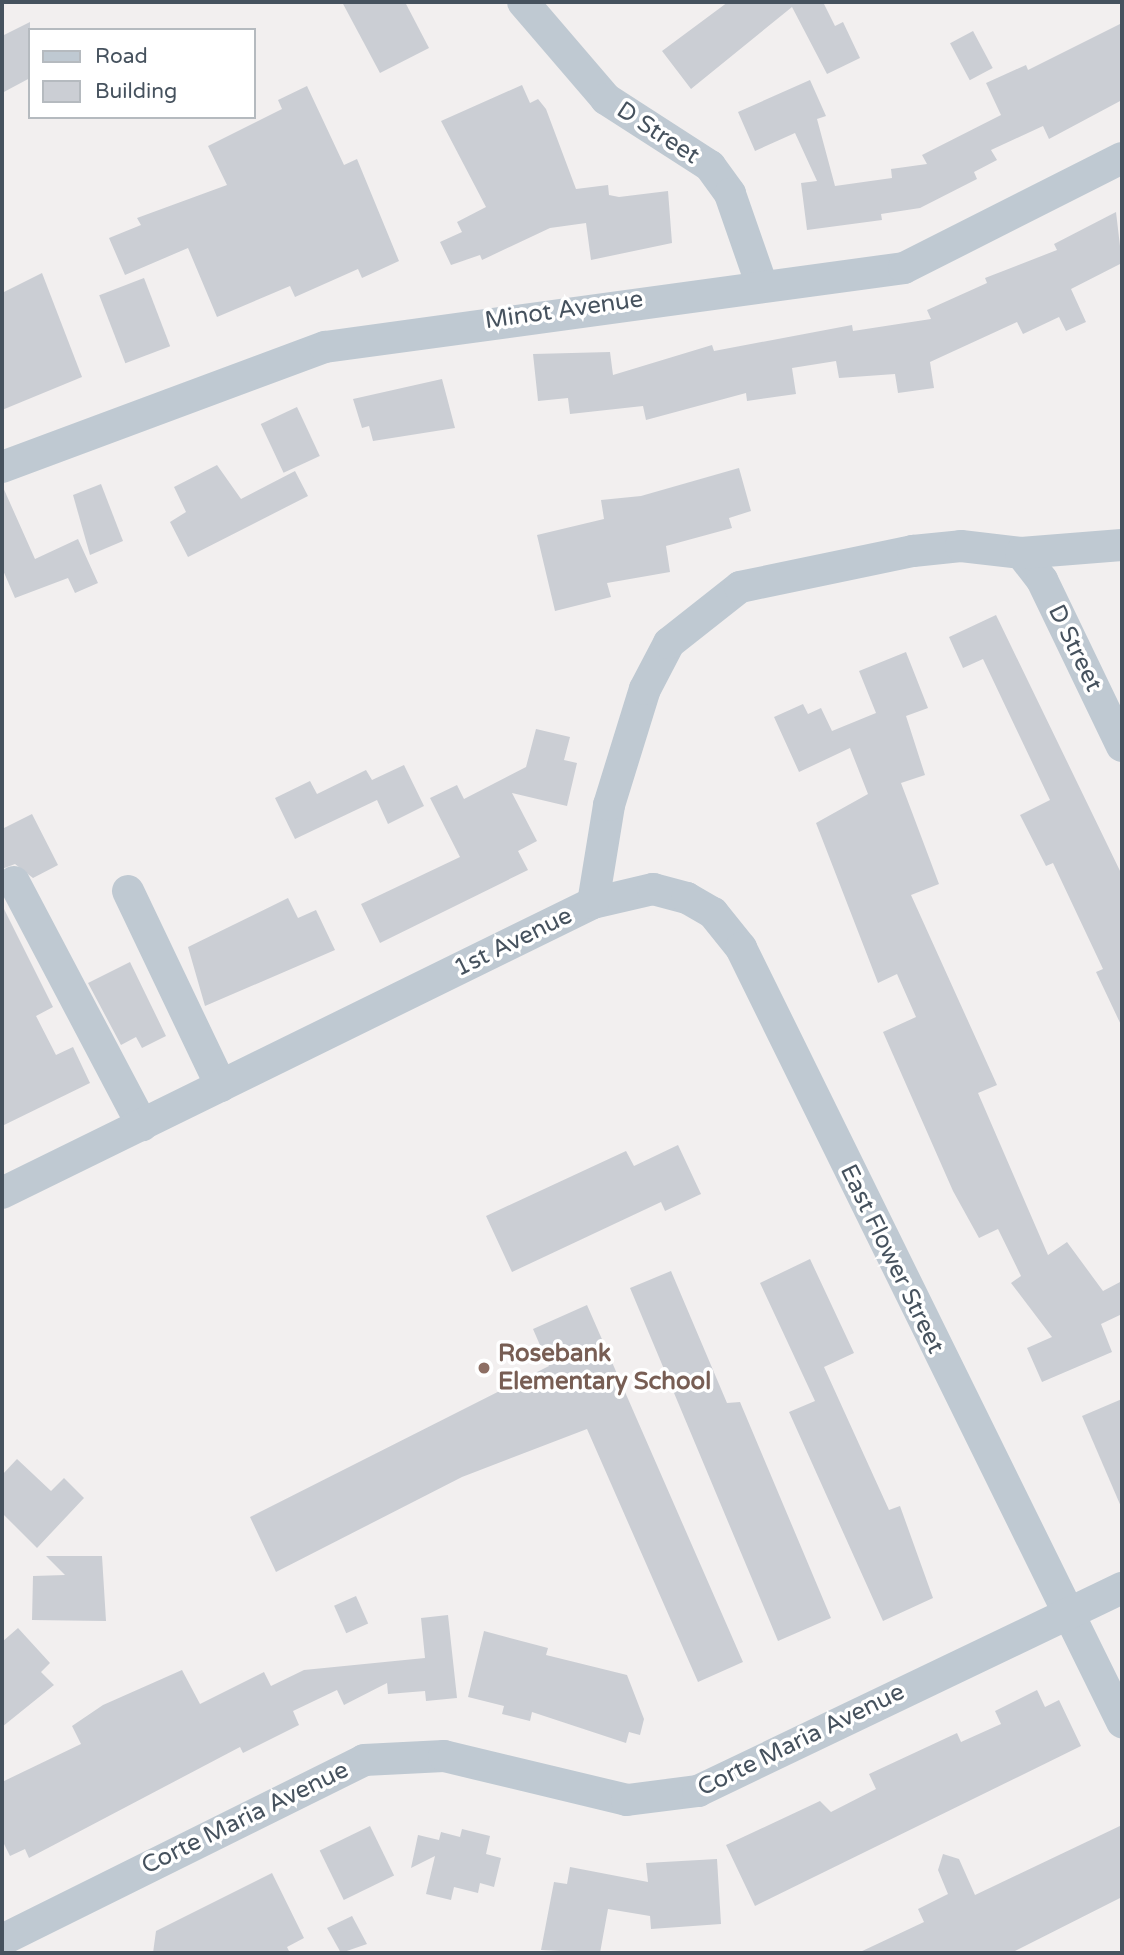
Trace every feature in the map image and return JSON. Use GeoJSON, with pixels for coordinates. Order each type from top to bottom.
{"type":"FeatureCollection","features":[{"type":"Feature","properties":{"kind":"street","name":"D Street"},"geometry":{"type":"LineString","coordinates":[[523,2],[606,99],[709,166],[730,194],[761,283]]}},
{"type":"Feature","properties":{"kind":"street","name":"Minot Avenue"},"geometry":{"type":"LineString","coordinates":[[2,467],[325,346],[761,283],[904,268],[1122,158]]}},
{"type":"Feature","properties":{"kind":"street","name":"1st Avenue"},"geometry":{"type":"LineString","coordinates":[[2,1193],[593,903],[609,805],[641,700],[669,643],[687,625],[762,577],[961,546],[1021,553],[1122,545]]}},
{"type":"Feature","properties":{"kind":"street","name":"D Street"},"geometry":{"type":"LineString","coordinates":[[1021,553],[1042,580],[1122,746]]}},
{"type":"Feature","properties":{"kind":"street"},"geometry":{"type":"LineString","coordinates":[[14,882],[142,1125]]}},
{"type":"Feature","properties":{"kind":"street","name":"East Flower Street"},"geometry":{"type":"LineString","coordinates":[[593,903],[653,889],[687,898],[713,913],[741,948],[1122,1722]]}},
{"type":"Feature","properties":{"kind":"street"},"geometry":{"type":"LineString","coordinates":[[128,891],[221,1086]]}},
{"type":"Feature","properties":{"kind":"street","name":"Corte Maria Avenue"},"geometry":{"type":"LineString","coordinates":[[2,1940],[364,1760],[443,1756],[607,1797],[676,1797],[1066,1611],[1122,1588]]}},
{"type":"Feature","properties":{"kind":"building"},"geometry":{"type":"Polygon","coordinates":[[[342,2],[405,2],[429,48],[380,73],[342,2]]]}},
{"type":"Feature","properties":{"kind":"building"},"geometry":{"type":"Polygon","coordinates":[[[728,2],[823,2],[835,26],[843,22],[860,58],[827,74],[792,7],[691,89],[662,51],[728,2]]]}},
{"type":"Feature","properties":{"kind":"building"},"geometry":{"type":"Polygon","coordinates":[[[30,22],[28,79],[2,93],[2,36],[30,22]]]}},
{"type":"Feature","properties":{"kind":"building"},"geometry":{"type":"Polygon","coordinates":[[[1122,23],[1122,100],[1049,139],[1043,126],[991,150],[997,160],[974,172],[977,179],[920,208],[881,214],[882,220],[807,230],[801,183],[817,181],[795,133],[755,151],[738,112],[810,80],[826,116],[817,119],[835,186],[892,178],[891,169],[927,164],[922,155],[1001,115],[986,83],[1026,65],[1028,70],[1122,23]]]}},
{"type":"Feature","properties":{"kind":"building"},"geometry":{"type":"Polygon","coordinates":[[[973,31],[993,68],[970,80],[950,43],[973,31]]]}},
{"type":"Feature","properties":{"kind":"building"},"geometry":{"type":"Polygon","coordinates":[[[522,85],[530,103],[538,99],[546,109],[576,189],[608,185],[609,195],[619,197],[668,191],[672,243],[591,260],[586,223],[550,228],[482,260],[480,255],[451,265],[440,242],[462,232],[457,222],[486,207],[441,121],[522,85]]]}},
{"type":"Feature","properties":{"kind":"building"},"geometry":{"type":"Polygon","coordinates":[[[307,86],[344,165],[357,159],[399,261],[362,278],[358,269],[295,297],[290,286],[217,317],[188,248],[125,275],[109,238],[141,225],[137,218],[227,185],[208,146],[282,109],[278,100],[307,86]]]}},
{"type":"Feature","properties":{"kind":"building"},"geometry":{"type":"Polygon","coordinates":[[[1116,212],[1122,263],[1071,289],[1086,322],[1066,331],[1059,317],[1023,334],[1017,322],[930,362],[934,388],[898,393],[895,374],[839,378],[836,361],[792,368],[796,394],[747,401],[746,393],[646,420],[643,406],[570,414],[568,398],[538,401],[533,354],[610,352],[613,375],[712,345],[714,351],[852,325],[853,331],[931,319],[927,310],[987,283],[985,278],[1057,250],[1054,244],[1116,212]]]}},
{"type":"Feature","properties":{"kind":"building"},"geometry":{"type":"Polygon","coordinates":[[[42,273],[82,377],[2,410],[2,293],[42,273]]]}},
{"type":"Feature","properties":{"kind":"building"},"geometry":{"type":"Polygon","coordinates":[[[144,278],[170,346],[125,363],[99,295],[144,278]]]}},
{"type":"Feature","properties":{"kind":"building"},"geometry":{"type":"Polygon","coordinates":[[[442,379],[455,428],[373,441],[369,426],[362,428],[353,399],[442,379]]]}},
{"type":"Feature","properties":{"kind":"building"},"geometry":{"type":"Polygon","coordinates":[[[297,407],[320,456],[284,473],[261,424],[297,407]]]}},
{"type":"Feature","properties":{"kind":"building"},"geometry":{"type":"Polygon","coordinates":[[[217,465],[241,499],[295,471],[308,496],[188,557],[170,522],[186,512],[174,487],[217,465]]]}},
{"type":"Feature","properties":{"kind":"building"},"geometry":{"type":"Polygon","coordinates":[[[739,468],[751,511],[729,518],[732,528],[666,546],[670,572],[607,583],[611,597],[555,611],[537,535],[604,519],[601,500],[641,496],[739,468]]]}},
{"type":"Feature","properties":{"kind":"building"},"geometry":{"type":"Polygon","coordinates":[[[101,484],[123,541],[90,555],[73,495],[101,484]]]}},
{"type":"Feature","properties":{"kind":"building"},"geometry":{"type":"Polygon","coordinates":[[[2,485],[35,559],[78,539],[98,583],[75,593],[68,578],[15,598],[2,568],[2,485]]]}},
{"type":"Feature","properties":{"kind":"building"},"geometry":{"type":"Polygon","coordinates":[[[996,615],[1122,875],[1122,1027],[1096,972],[1103,969],[1053,863],[1046,866],[1020,815],[1050,800],[983,659],[963,668],[949,637],[996,615]]]}},
{"type":"Feature","properties":{"kind":"building"},"geometry":{"type":"Polygon","coordinates":[[[906,652],[928,708],[906,716],[925,775],[901,783],[939,884],[911,895],[997,1085],[978,1093],[1048,1255],[1067,1242],[1103,1291],[1122,1281],[1122,1314],[1101,1324],[1112,1352],[1042,1382],[1027,1348],[1052,1337],[1011,1283],[1021,1276],[998,1229],[979,1238],[953,1191],[883,1032],[916,1017],[897,974],[878,983],[816,823],[868,794],[850,748],[799,772],[774,717],[803,704],[808,714],[821,708],[832,731],[876,713],[859,671],[906,652]]]}},
{"type":"Feature","properties":{"kind":"building"},"geometry":{"type":"Polygon","coordinates":[[[536,729],[570,737],[564,760],[577,763],[567,806],[512,793],[537,841],[518,851],[528,870],[380,943],[361,904],[460,857],[430,798],[457,785],[464,799],[526,767],[536,729]]]}},
{"type":"Feature","properties":{"kind":"building"},"geometry":{"type":"Polygon","coordinates":[[[404,765],[424,806],[388,824],[377,800],[295,839],[275,798],[310,781],[317,794],[366,770],[372,780],[404,765]]]}},
{"type":"Feature","properties":{"kind":"building"},"geometry":{"type":"Polygon","coordinates":[[[32,814],[58,865],[33,878],[15,864],[2,869],[2,829],[32,814]]]}},
{"type":"Feature","properties":{"kind":"building"},"geometry":{"type":"Polygon","coordinates":[[[288,898],[298,918],[316,910],[335,950],[205,1006],[188,947],[288,898]]]}},
{"type":"Feature","properties":{"kind":"building"},"geometry":{"type":"Polygon","coordinates":[[[2,905],[53,1007],[36,1016],[56,1055],[73,1047],[90,1083],[2,1126],[2,905]]]}},
{"type":"Feature","properties":{"kind":"building"},"geometry":{"type":"Polygon","coordinates":[[[130,962],[166,1036],[142,1048],[136,1037],[121,1045],[88,983],[130,962]]]}},
{"type":"Feature","properties":{"kind":"building"},"geometry":{"type":"Polygon","coordinates":[[[678,1145],[701,1194],[665,1211],[661,1202],[512,1272],[486,1216],[626,1151],[634,1166],[678,1145]]]}},
{"type":"Feature","properties":{"kind":"building"},"geometry":{"type":"Polygon","coordinates":[[[810,1259],[854,1353],[824,1367],[889,1510],[900,1506],[933,1598],[883,1621],[789,1412],[815,1401],[760,1283],[810,1259]]]}},
{"type":"Feature","properties":{"kind":"building"},"geometry":{"type":"Polygon","coordinates":[[[671,1271],[727,1403],[740,1402],[831,1618],[778,1641],[630,1288],[671,1271]]]}},
{"type":"Feature","properties":{"kind":"building"},"geometry":{"type":"Polygon","coordinates":[[[587,1305],[743,1662],[698,1682],[587,1429],[462,1477],[276,1572],[250,1517],[549,1366],[533,1329],[587,1305]]]}},
{"type":"Feature","properties":{"kind":"building"},"geometry":{"type":"Polygon","coordinates":[[[1122,1399],[1122,1509],[1082,1416],[1122,1399]]]}},
{"type":"Feature","properties":{"kind":"building"},"geometry":{"type":"Polygon","coordinates":[[[17,1459],[51,1491],[64,1478],[84,1498],[37,1548],[2,1513],[2,1475],[17,1459]]]}},
{"type":"Feature","properties":{"kind":"building"},"geometry":{"type":"Polygon","coordinates":[[[46,1556],[102,1556],[106,1621],[32,1620],[33,1576],[65,1575],[46,1556]]]}},
{"type":"Feature","properties":{"kind":"building"},"geometry":{"type":"Polygon","coordinates":[[[356,1596],[368,1623],[346,1633],[334,1606],[356,1596]]]}},
{"type":"Feature","properties":{"kind":"building"},"geometry":{"type":"Polygon","coordinates":[[[448,1615],[457,1698],[426,1701],[425,1691],[388,1694],[387,1683],[344,1705],[337,1690],[293,1711],[299,1725],[243,1753],[240,1747],[29,1858],[25,1849],[10,1856],[2,1840],[2,1782],[81,1744],[72,1726],[103,1705],[182,1670],[200,1704],[264,1672],[271,1686],[304,1670],[425,1658],[421,1618],[448,1615]]]}},
{"type":"Feature","properties":{"kind":"building"},"geometry":{"type":"Polygon","coordinates":[[[18,1628],[50,1663],[41,1672],[54,1685],[2,1727],[2,1642],[18,1628]]]}},
{"type":"Feature","properties":{"kind":"building"},"geometry":{"type":"Polygon","coordinates":[[[484,1631],[548,1648],[546,1655],[627,1675],[644,1719],[640,1735],[629,1732],[626,1743],[532,1712],[530,1721],[502,1714],[504,1706],[468,1697],[484,1631]]]}},
{"type":"Feature","properties":{"kind":"building"},"geometry":{"type":"Polygon","coordinates":[[[1037,1690],[1045,1707],[1059,1700],[1081,1746],[755,1906],[726,1845],[820,1801],[831,1812],[876,1789],[869,1774],[957,1733],[961,1742],[1001,1724],[995,1711],[1037,1690]]]}},
{"type":"Feature","properties":{"kind":"building"},"geometry":{"type":"Polygon","coordinates":[[[1122,1825],[1122,1897],[1011,1953],[858,1953],[924,1922],[918,1909],[948,1894],[938,1870],[943,1854],[959,1859],[975,1895],[1122,1825]]]}},
{"type":"Feature","properties":{"kind":"building"},"geometry":{"type":"Polygon","coordinates":[[[370,1826],[394,1875],[344,1900],[320,1851],[370,1826]]]}},
{"type":"Feature","properties":{"kind":"building"},"geometry":{"type":"Polygon","coordinates":[[[462,1829],[490,1836],[486,1854],[501,1858],[494,1887],[480,1883],[478,1893],[454,1887],[451,1900],[426,1894],[435,1856],[411,1868],[418,1835],[439,1840],[441,1832],[460,1837],[462,1829]]]}},
{"type":"Feature","properties":{"kind":"building"},"geometry":{"type":"Polygon","coordinates":[[[717,1859],[721,1924],[651,1929],[650,1916],[608,1909],[600,1953],[541,1950],[554,1882],[567,1884],[570,1867],[648,1882],[646,1863],[717,1859]]]}},
{"type":"Feature","properties":{"kind":"building"},"geometry":{"type":"Polygon","coordinates":[[[272,1873],[304,1938],[287,1947],[290,1953],[153,1953],[156,1931],[272,1873]]]}},
{"type":"Feature","properties":{"kind":"building"},"geometry":{"type":"Polygon","coordinates":[[[352,1916],[367,1944],[341,1953],[327,1928],[352,1916]]]}},
{"type":"Feature","properties":{"kind":"place","name":"Rosebank Elementary School"},"geometry":{"type":"Point","coordinates":[484,1368]}}]}
